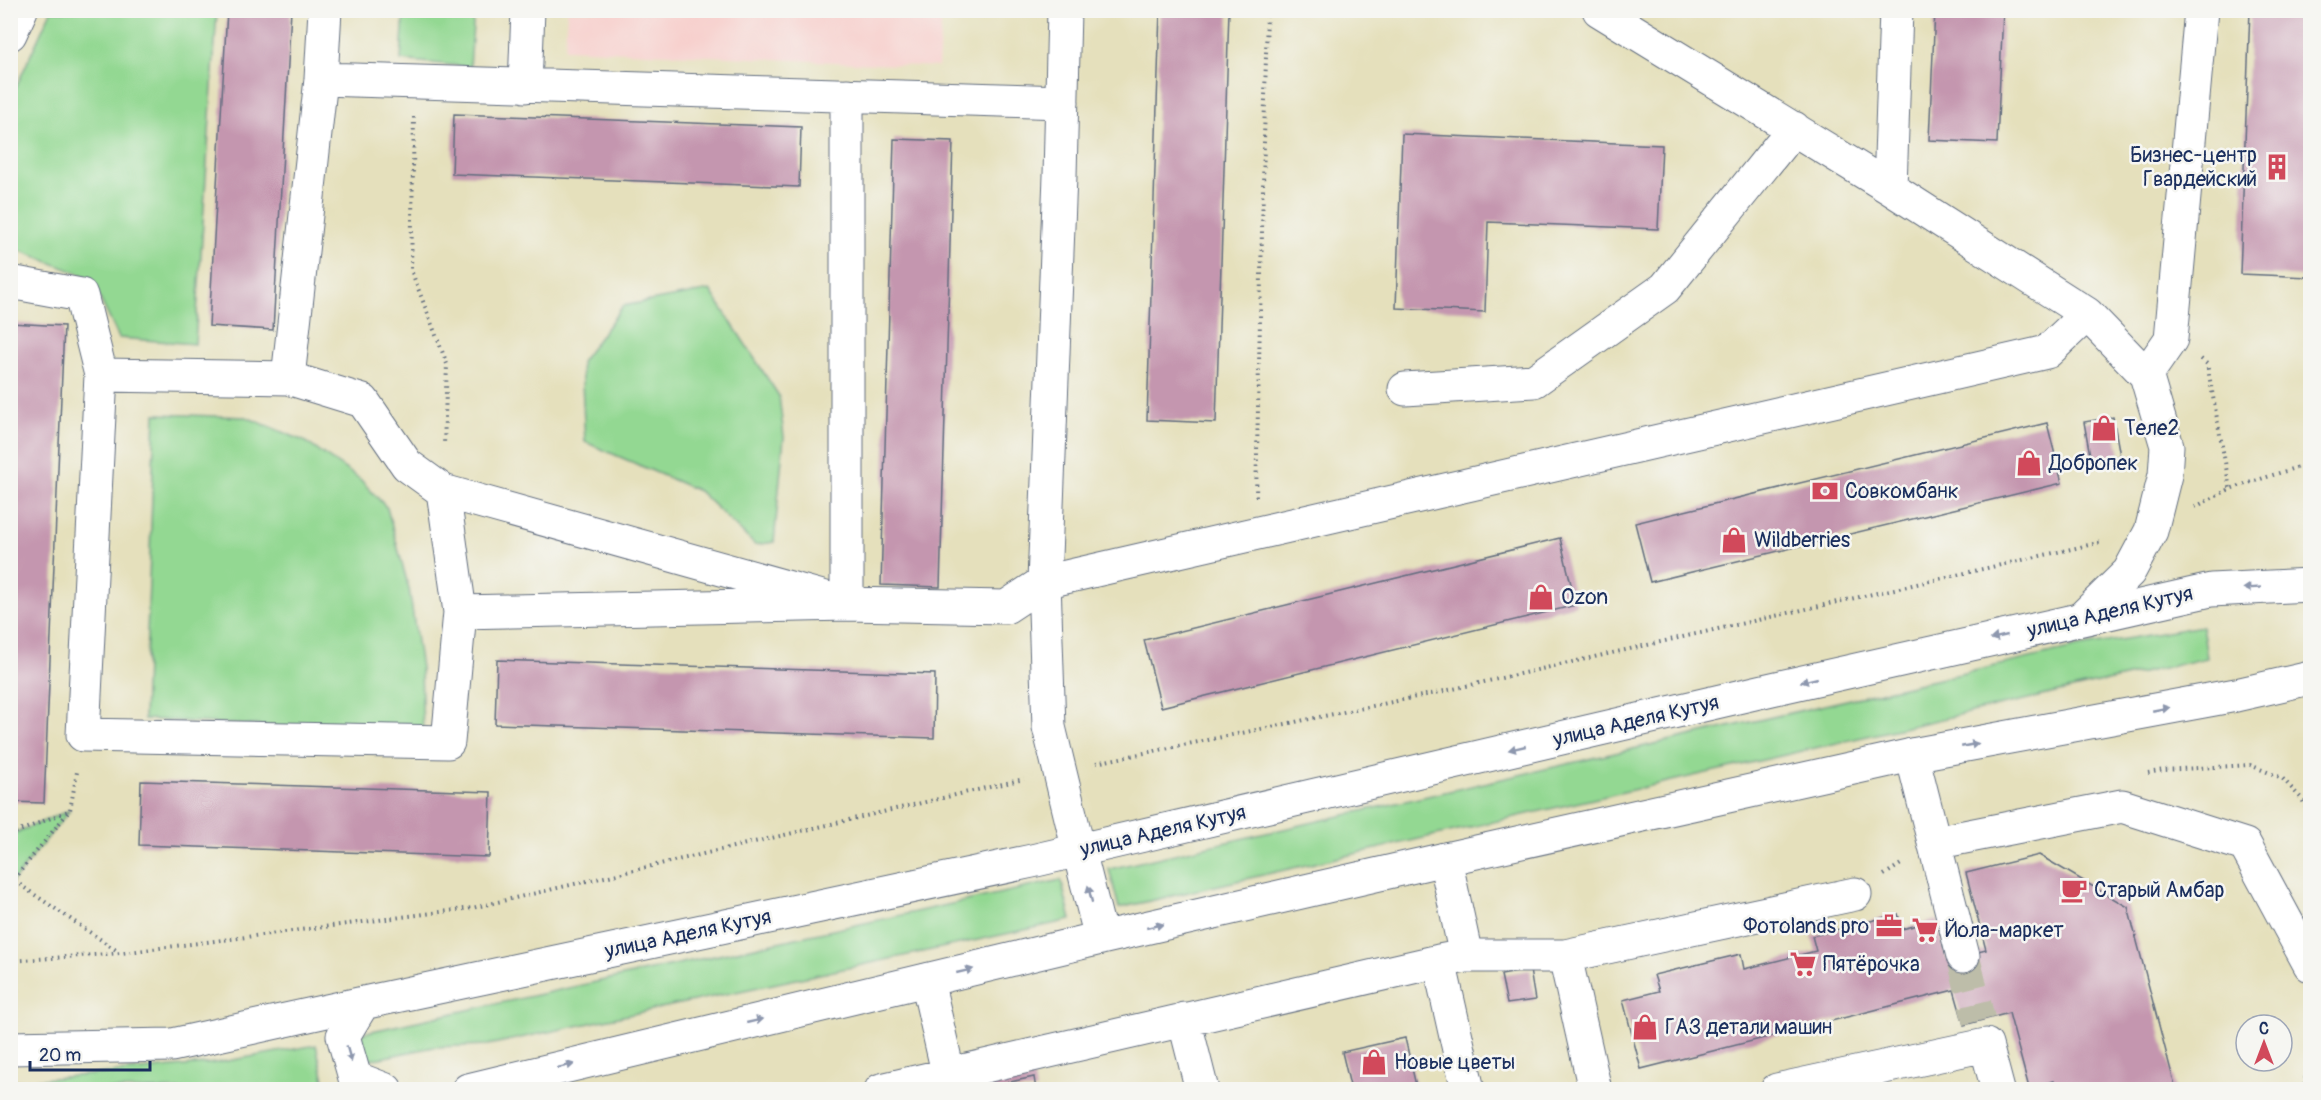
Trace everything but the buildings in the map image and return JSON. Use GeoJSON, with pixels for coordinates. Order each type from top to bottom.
{"type":"FeatureCollection","features":[{"type":"Feature","properties":{"kind":"main road"},"geometry":{"type":"LineString","coordinates":[[10,34],[21,10]]}},
{"type":"Feature","properties":{"kind":"main road"},"geometry":{"type":"LineString","coordinates":[[288,378],[321,79],[325,10]]}},
{"type":"Feature","properties":{"kind":"main road"},"geometry":{"type":"LineString","coordinates":[[525,86],[528,10]]}},
{"type":"Feature","properties":{"kind":"main road"},"geometry":{"type":"LineString","coordinates":[[1064,10],[1044,582],[1049,728],[1101,938]]}},
{"type":"Feature","properties":{"kind":"main road"},"geometry":{"type":"LineString","coordinates":[[1890,188],[1896,10]]}},
{"type":"Feature","properties":{"kind":"main road"},"geometry":{"type":"LineString","coordinates":[[2146,375],[2171,339],[2201,10]]}},
{"type":"Feature","properties":{"kind":"main road"},"geometry":{"type":"LineString","coordinates":[[1602,11],[1794,128],[2087,314],[2146,375],[2167,446],[2165,475],[2151,531],[2129,572],[2082,618]]}},
{"type":"Feature","properties":{"kind":"main road"},"geometry":{"type":"LineString","coordinates":[[321,79],[1062,102]]}},
{"type":"Feature","properties":{"kind":"main road"},"geometry":{"type":"LineString","coordinates":[[847,95],[847,604]]}},
{"type":"Feature","properties":{"kind":"main road"},"geometry":{"type":"LineString","coordinates":[[1405,389],[1534,381],[1665,288],[1794,128]]}},
{"type":"Feature","properties":{"kind":"main road"},"geometry":{"type":"LineString","coordinates":[[10,282],[81,295],[101,375],[82,735],[448,742],[460,612],[443,491]]}},
{"type":"Feature","properties":{"kind":"main road"},"geometry":{"type":"LineString","coordinates":[[460,612],[847,604],[1006,607],[1044,582],[2047,352],[2087,314]]}},
{"type":"Feature","properties":{"kind":"main road"},"geometry":{"type":"LineString","coordinates":[[101,375],[288,378],[363,401],[407,465],[443,491],[847,604]]}},
{"type":"Feature","properties":{"kind":"main road","name":"улица Аделя Кутуя"},"geometry":{"type":"LineString","coordinates":[[10,1048],[172,1046],[1079,850],[2211,590],[2310,585]]}},
{"type":"Feature","properties":{"kind":"main road"},"geometry":{"type":"LineString","coordinates":[[468,1089],[1101,938],[1445,859],[1912,755],[2226,697],[2310,678]]}},
{"type":"Feature","properties":{"kind":"main road"},"geometry":{"type":"LineString","coordinates":[[1912,755],[1963,956]]}},
{"type":"Feature","properties":{"kind":"main road"},"geometry":{"type":"LineString","coordinates":[[1934,843],[2122,806],[2245,845],[2310,965]]}},
{"type":"Feature","properties":{"kind":"main road"},"geometry":{"type":"LineString","coordinates":[[1445,859],[1453,958],[1468,1089]]}},
{"type":"Feature","properties":{"kind":"main road"},"geometry":{"type":"LineString","coordinates":[[881,1089],[950,1082],[1184,1019],[1453,958],[1565,956],[1855,894]]}},
{"type":"Feature","properties":{"kind":"main road"},"geometry":{"type":"LineString","coordinates":[[1565,956],[1595,1089]]}},
{"type":"Feature","properties":{"kind":"main road"},"geometry":{"type":"LineString","coordinates":[[927,980],[950,1082]]}},
{"type":"Feature","properties":{"kind":"main road"},"geometry":{"type":"LineString","coordinates":[[363,1003],[344,1036],[356,1078],[386,1089]]}},
{"type":"Feature","properties":{"kind":"main road"},"geometry":{"type":"LineString","coordinates":[[1184,1019],[1202,1089]]}},
{"type":"Feature","properties":{"kind":"main road"},"geometry":{"type":"LineString","coordinates":[[1777,1089],[1983,1033],[1998,1089]]}},
{"type":"Feature","properties":{"kind":"path"},"geometry":{"type":"LineString","coordinates":[[1255,534],[1267,10]]}},
{"type":"Feature","properties":{"kind":"path"},"geometry":{"type":"LineString","coordinates":[[414,82],[411,270],[447,363],[443,491]]}},
{"type":"Feature","properties":{"kind":"path"},"geometry":{"type":"LineString","coordinates":[[10,961],[121,953],[472,908],[1059,771],[1431,693],[2151,531],[2230,489],[2310,463]]}},
{"type":"Feature","properties":{"kind":"path"},"geometry":{"type":"LineString","coordinates":[[82,735],[70,810],[12,881],[121,953]]}},
{"type":"Feature","properties":{"kind":"path"},"geometry":{"type":"LineString","coordinates":[[10,835],[70,810]]}},
{"type":"Feature","properties":{"kind":"path"},"geometry":{"type":"LineString","coordinates":[[1855,894],[1934,843]]}},
{"type":"Feature","properties":{"kind":"path"},"geometry":{"type":"LineString","coordinates":[[2305,1089],[2310,992]]}},
{"type":"Feature","properties":{"kind":"shaded area"},"geometry":{"type":"Polygon","coordinates":[[[567,11],[942,11],[938,67],[565,49],[567,11]]]}},
{"type":"Feature","properties":{"kind":"green space"},"geometry":{"type":"Polygon","coordinates":[[[51,11],[217,11],[195,344],[119,338],[90,278],[11,247],[11,98],[51,11]]]}},
{"type":"Feature","properties":{"kind":"green space"},"geometry":{"type":"Polygon","coordinates":[[[404,11],[474,11],[470,67],[401,60],[404,11]]]}},
{"type":"Feature","properties":{"kind":"green space"},"geometry":{"type":"Polygon","coordinates":[[[710,290],[779,396],[784,437],[774,542],[755,545],[699,491],[585,442],[581,362],[623,306],[710,290]]]}},
{"type":"Feature","properties":{"kind":"green space"},"geometry":{"type":"Polygon","coordinates":[[[155,414],[246,417],[304,441],[360,479],[387,508],[409,589],[421,668],[423,735],[144,719],[155,414]]]}},
{"type":"Feature","properties":{"kind":"green space"},"geometry":{"type":"Polygon","coordinates":[[[2202,626],[2207,658],[1119,908],[1109,869],[2078,647],[2202,626]]]}},
{"type":"Feature","properties":{"kind":"green space"},"geometry":{"type":"Polygon","coordinates":[[[70,810],[14,880],[11,884],[11,835],[70,810]]]}},
{"type":"Feature","properties":{"kind":"green space"},"geometry":{"type":"Polygon","coordinates":[[[1061,880],[1071,920],[488,1045],[434,1047],[370,1060],[362,1055],[360,1043],[363,1033],[1061,880]]]}},
{"type":"Feature","properties":{"kind":"green space"},"geometry":{"type":"Polygon","coordinates":[[[316,1045],[325,1084],[287,1090],[11,1089],[11,1082],[216,1063],[316,1045]]]}},
{"type":"Feature","properties":{"kind":"tunnel"},"geometry":{"type":"LineString","coordinates":[[1963,956],[1979,1021]]}},
{"type":"Feature","properties":{"kind":"place","name":"Бизнес-центр Гвардейский"},"geometry":{"type":"Point","coordinates":[2277,167]}},
{"type":"Feature","properties":{"kind":"place","name":"Теле2"},"geometry":{"type":"Point","coordinates":[2104,428]}},
{"type":"Feature","properties":{"kind":"place","name":"Добропек"},"geometry":{"type":"Point","coordinates":[2029,463]}},
{"type":"Feature","properties":{"kind":"place","name":"Совкомбанк"},"geometry":{"type":"Point","coordinates":[1825,491]}},
{"type":"Feature","properties":{"kind":"place","name":"Wildberries"},"geometry":{"type":"Point","coordinates":[1734,540]}},
{"type":"Feature","properties":{"kind":"place","name":"Ozon"},"geometry":{"type":"Point","coordinates":[1541,597]}},
{"type":"Feature","properties":{"kind":"place","name":"Старый Амбар"},"geometry":{"type":"Point","coordinates":[2074,890]}},
{"type":"Feature","properties":{"kind":"place","name":"Фотоlands pro"},"geometry":{"type":"Point","coordinates":[1889,926]}},
{"type":"Feature","properties":{"kind":"place","name":"Йола-маркет"},"geometry":{"type":"Point","coordinates":[1925,930]}},
{"type":"Feature","properties":{"kind":"place","name":"Пятёрочка"},"geometry":{"type":"Point","coordinates":[1803,964]}},
{"type":"Feature","properties":{"kind":"place","name":"ГАЗ детали машин"},"geometry":{"type":"Point","coordinates":[1645,1027]}},
{"type":"Feature","properties":{"kind":"place","name":"Новые цветы"},"geometry":{"type":"Point","coordinates":[1374,1062]}}]}
